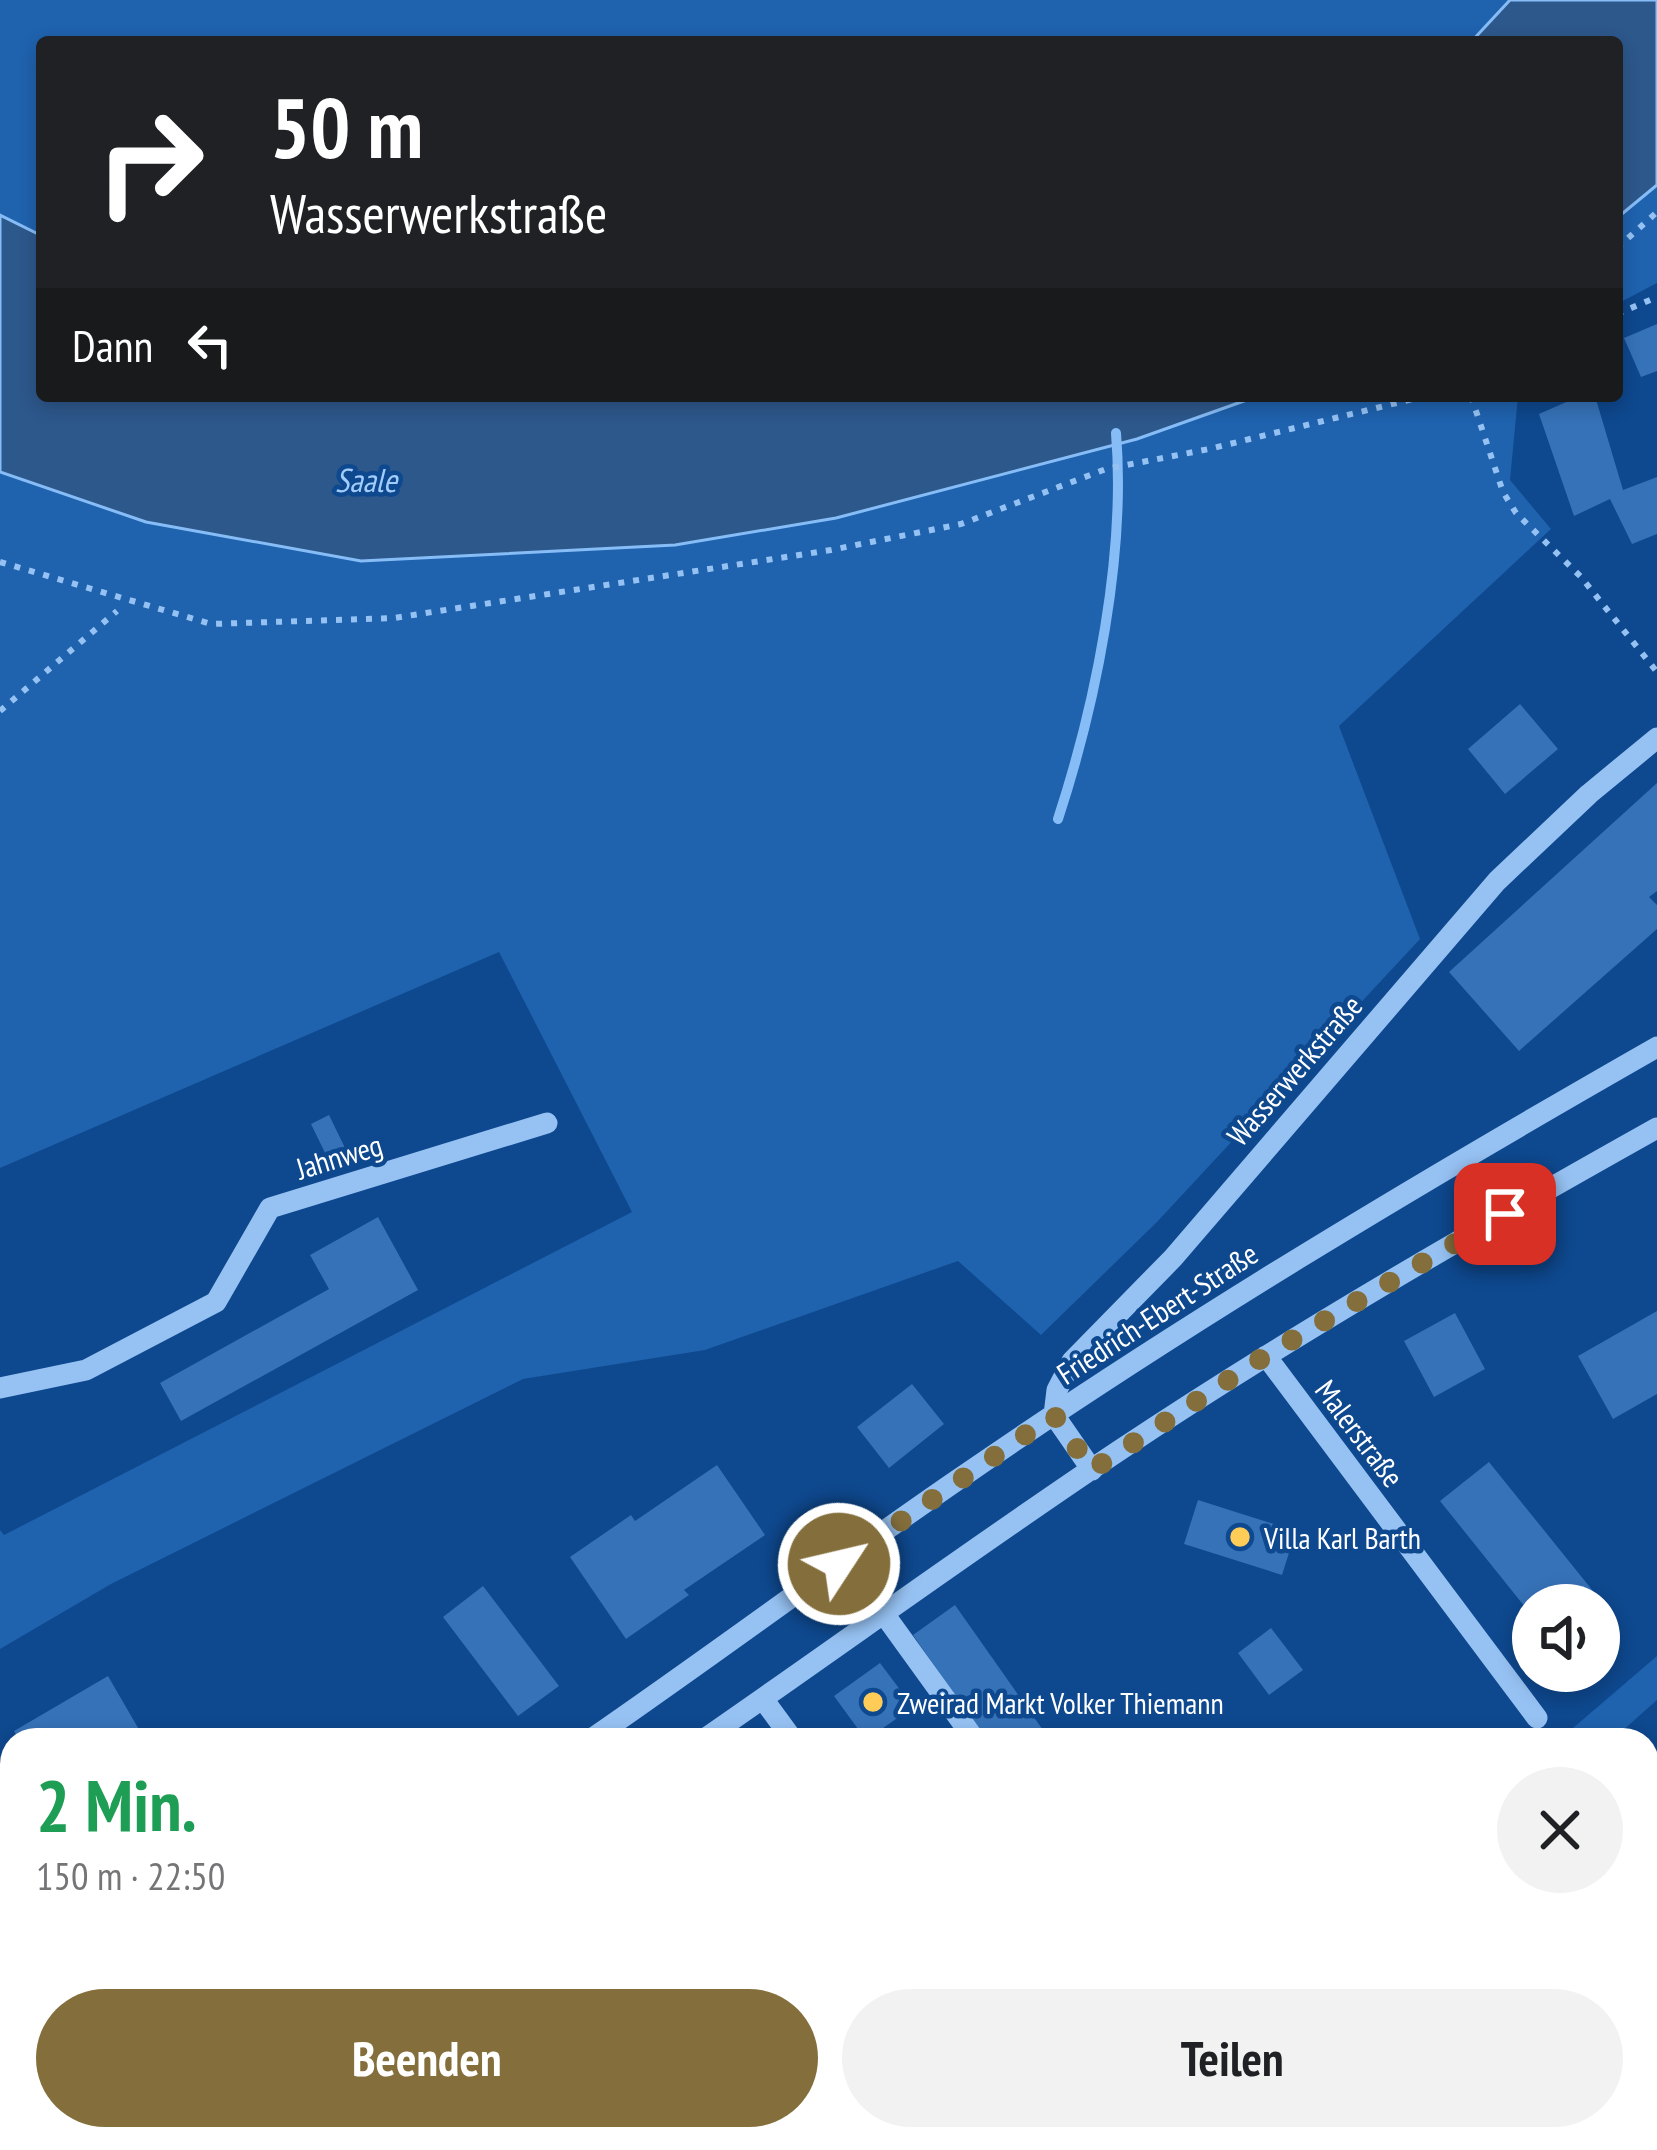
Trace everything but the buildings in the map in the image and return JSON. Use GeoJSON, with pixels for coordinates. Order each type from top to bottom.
{"type":"FeatureCollection","features":[{"type":"Feature","properties":{"kind":"street","name":"Wasserwerkstraße"},"geometry":{"type":"LineString","coordinates":[[1054,1415],[1058,1390],[1072,1361],[1173,1258],[1496,881],[1657,738]]}},
{"type":"Feature","properties":{"kind":"street","name":"Friedrich-Ebert-Straße"},"geometry":{"type":"LineString","coordinates":[[607,1728],[1054,1415],[1383,1204],[1657,1047]]}},
{"type":"Feature","properties":{"kind":"street","name":"Jahnweg"},"geometry":{"type":"LineString","coordinates":[[0,1388],[86,1370],[216,1302],[270,1208],[547,1123]]}},
{"type":"Feature","properties":{"kind":"street"},"geometry":{"type":"LineString","coordinates":[[721,1728],[1265,1356],[1435,1253],[1653,1139]]}},
{"type":"Feature","properties":{"kind":"street","name":"Malerstraße"},"geometry":{"type":"LineString","coordinates":[[1265,1356],[1537,1718]]}},
{"type":"Feature","properties":{"kind":"street"},"geometry":{"type":"LineString","coordinates":[[1054,1415],[1092,1470]]}},
{"type":"Feature","properties":{"kind":"street"},"geometry":{"type":"LineString","coordinates":[[884,1614],[966,1728]]}},
{"type":"Feature","properties":{"kind":"street"},"geometry":{"type":"LineString","coordinates":[[763,1699],[784,1728]]}},
{"type":"Feature","properties":{"kind":"path"},"geometry":{"type":"LineString","coordinates":[[1623,243],[1657,212]]}},
{"type":"Feature","properties":{"kind":"path"},"geometry":{"type":"LineString","coordinates":[[1623,311],[1657,296]]}},
{"type":"Feature","properties":{"kind":"path"},"geometry":{"type":"LineString","coordinates":[[0,562],[211,624],[394,618],[808,554],[961,524],[1106,469],[1401,402]]}},
{"type":"Feature","properties":{"kind":"path"},"geometry":{"type":"LineString","coordinates":[[1473,402],[1504,492],[1516,513],[1581,577],[1657,672]]}},
{"type":"Feature","properties":{"kind":"path"},"geometry":{"type":"LineString","coordinates":[[0,711],[117,611]]}},
{"type":"Feature","properties":{"kind":"shaded area"},"geometry":{"type":"Polygon","coordinates":[[[0,0],[1510,0],[1477,36],[36,36],[36,233],[0,215],[0,0]]]}},
{"type":"Feature","properties":{"kind":"shaded area"},"geometry":{"type":"Polygon","coordinates":[[[1657,185],[1657,283],[1623,301],[1623,213],[1657,185]]]}},
{"type":"Feature","properties":{"kind":"shaded area"},"geometry":{"type":"Polygon","coordinates":[[[1241,402],[1517,402],[1510,480],[1551,529],[1339,726],[1420,939],[1157,1222],[1041,1335],[958,1261],[705,1350],[523,1379],[111,1584],[0,1649],[0,1530],[4,1535],[632,1212],[499,952],[0,1168],[0,472],[146,522],[361,561],[675,545],[836,518],[1137,439],[1241,402]]]}},
{"type":"Feature","properties":{"kind":"shaded area"},"geometry":{"type":"Polygon","coordinates":[[[1657,1656],[1657,1700],[1626,1728],[1573,1728],[1657,1656]]]}},
{"type":"Feature","properties":{"kind":"water"},"geometry":{"type":"Polygon","coordinates":[[[1510,0],[1657,0],[1657,185],[1623,213],[1623,36],[1477,36],[1510,0]]]}},
{"type":"Feature","properties":{"kind":"water","name":"Saale"},"geometry":{"type":"Polygon","coordinates":[[[0,215],[36,233],[36,402],[1241,402],[1137,439],[836,518],[675,545],[361,561],[146,522],[0,472],[0,215]]]}},
{"type":"Feature","properties":{"kind":"waterway"},"geometry":{"type":"LineString","coordinates":[[1058,819],[1105,628],[1116,528],[1116,433]]}},
{"type":"Feature","properties":{"kind":"place","name":"Villa Karl Barth"},"geometry":{"type":"Point","coordinates":[1240,1537]}},
{"type":"Feature","properties":{"kind":"place","name":"Zweirad Markt Volker Thiemann"},"geometry":{"type":"Point","coordinates":[873,1702]}},
{"type":"Feature","properties":{"kind":"route"},"geometry":{"type":"LineString","coordinates":[[839,1564],[1054,1415],[1092,1470],[1265,1356],[1505,1214]]}}]}
